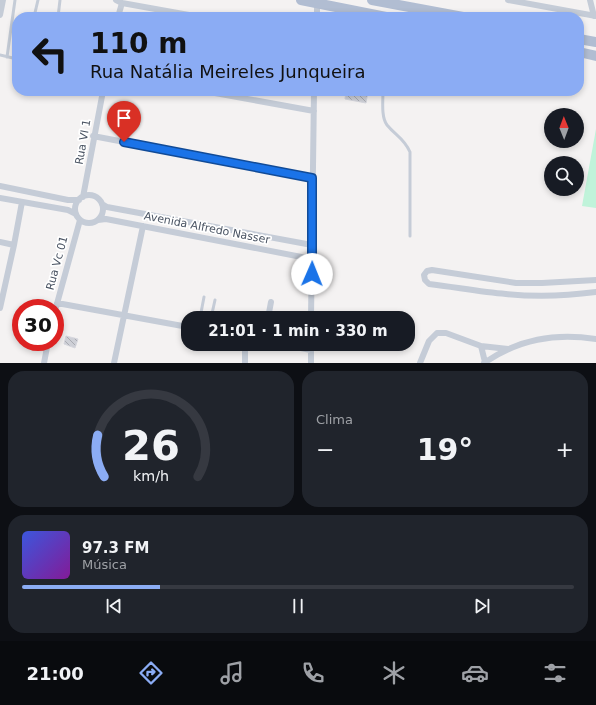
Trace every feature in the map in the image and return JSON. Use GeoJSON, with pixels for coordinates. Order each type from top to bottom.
{"type":"FeatureCollection","features":[{"type":"Feature","properties":{"kind":"main road"},"geometry":{"type":"LineString","coordinates":[[301,0],[318,3],[337,12]]}},
{"type":"Feature","properties":{"kind":"main road"},"geometry":{"type":"LineString","coordinates":[[372,0],[436,12]]}},
{"type":"Feature","properties":{"kind":"main road"},"geometry":{"type":"LineString","coordinates":[[584,40],[596,42]]}},
{"type":"Feature","properties":{"kind":"main road"},"geometry":{"type":"LineString","coordinates":[[584,53],[596,56]]}},
{"type":"Feature","properties":{"kind":"street"},"geometry":{"type":"LineString","coordinates":[[0,15],[3,0]]}},
{"type":"Feature","properties":{"kind":"street"},"geometry":{"type":"LineString","coordinates":[[508,0],[573,12]]}},
{"type":"Feature","properties":{"kind":"street"},"geometry":{"type":"LineString","coordinates":[[584,14],[595,16],[590,0]]}},
{"type":"Feature","properties":{"kind":"street"},"geometry":{"type":"LineString","coordinates":[[118,12],[119,1],[175,12]]}},
{"type":"Feature","properties":{"kind":"street"},"geometry":{"type":"LineString","coordinates":[[317,12],[318,3]]}},
{"type":"Feature","properties":{"kind":"street","name":"Rua VI 1"},"geometry":{"type":"LineString","coordinates":[[81,198],[102,96]]}},
{"type":"Feature","properties":{"kind":"street"},"geometry":{"type":"LineString","coordinates":[[232,96],[314,111]]}},
{"type":"Feature","properties":{"kind":"street"},"geometry":{"type":"LineString","coordinates":[[311,311],[314,96]]}},
{"type":"Feature","properties":{"kind":"street"},"geometry":{"type":"LineString","coordinates":[[93,136],[312,178]]}},
{"type":"Feature","properties":{"kind":"street"},"geometry":{"type":"LineString","coordinates":[[0,186],[68,200],[93,196],[102,204],[102,214],[98,220],[90,223],[80,220],[76,214],[75,207],[81,198]]}},
{"type":"Feature","properties":{"kind":"street"},"geometry":{"type":"LineString","coordinates":[[34,204],[37,193]]}},
{"type":"Feature","properties":{"kind":"street"},"geometry":{"type":"LineString","coordinates":[[0,198],[76,214]]}},
{"type":"Feature","properties":{"kind":"street"},"geometry":{"type":"LineString","coordinates":[[0,308],[22,202]]}},
{"type":"Feature","properties":{"kind":"street","name":"Avenida Alfredo Nasser"},"geometry":{"type":"LineString","coordinates":[[102,204],[114,208],[312,245]]}},
{"type":"Feature","properties":{"kind":"street","name":"Avenida Alfredo Nasser"},"geometry":{"type":"LineString","coordinates":[[98,220],[106,219],[312,259]]}},
{"type":"Feature","properties":{"kind":"street","name":"Rua Vc 01"},"geometry":{"type":"LineString","coordinates":[[58,299],[80,220]]}},
{"type":"Feature","properties":{"kind":"street"},"geometry":{"type":"LineString","coordinates":[[114,363],[143,226]]}},
{"type":"Feature","properties":{"kind":"street"},"geometry":{"type":"LineString","coordinates":[[0,242],[14,245]]}},
{"type":"Feature","properties":{"kind":"street"},"geometry":{"type":"LineString","coordinates":[[596,280],[522,283],[432,270],[427,271],[424,275],[425,280],[429,284],[506,294],[564,295],[596,292]]}},
{"type":"Feature","properties":{"kind":"street"},"geometry":{"type":"LineString","coordinates":[[269,311],[271,302]]}},
{"type":"Feature","properties":{"kind":"street"},"geometry":{"type":"LineString","coordinates":[[64,304],[181,326]]}},
{"type":"Feature","properties":{"kind":"street"},"geometry":{"type":"LineString","coordinates":[[420,363],[429,341],[437,333],[446,333],[481,346],[508,349]]}},
{"type":"Feature","properties":{"kind":"street"},"geometry":{"type":"LineString","coordinates":[[481,346],[484,363],[508,349],[524,343],[558,336],[573,335],[596,339]]}},
{"type":"Feature","properties":{"kind":"street"},"geometry":{"type":"LineString","coordinates":[[44,363],[46,351]]}},
{"type":"Feature","properties":{"kind":"street"},"geometry":{"type":"LineString","coordinates":[[245,351],[245,363]]}},
{"type":"Feature","properties":{"kind":"street"},"geometry":{"type":"LineString","coordinates":[[311,351],[311,363]]}},
{"type":"Feature","properties":{"kind":"lane"},"geometry":{"type":"LineString","coordinates":[[13,12],[15,0]]}},
{"type":"Feature","properties":{"kind":"lane"},"geometry":{"type":"LineString","coordinates":[[35,12],[38,0]]}},
{"type":"Feature","properties":{"kind":"lane"},"geometry":{"type":"LineString","coordinates":[[59,12],[60,0]]}},
{"type":"Feature","properties":{"kind":"lane"},"geometry":{"type":"LineString","coordinates":[[7,57],[12,21]]}},
{"type":"Feature","properties":{"kind":"lane"},"geometry":{"type":"LineString","coordinates":[[0,56],[12,58]]}},
{"type":"Feature","properties":{"kind":"lane"},"geometry":{"type":"LineString","coordinates":[[383,96],[384,116],[387,125],[406,142],[410,152],[410,236]]}},
{"type":"Feature","properties":{"kind":"lane"},"geometry":{"type":"LineString","coordinates":[[201,311],[204,297]]}},
{"type":"Feature","properties":{"kind":"lane"},"geometry":{"type":"LineString","coordinates":[[213,311],[215,300]]}},
{"type":"Feature","properties":{"kind":"green space"},"geometry":{"type":"Polygon","coordinates":[[[596,129],[596,208],[582,206],[596,129]]]}},
{"type":"Feature","properties":{"kind":"building"},"geometry":{"type":"Polygon","coordinates":[[[345,96],[367,96],[366,103],[345,99],[345,96]]]}},
{"type":"Feature","properties":{"kind":"building"},"geometry":{"type":"Polygon","coordinates":[[[66,336],[78,339],[75,348],[64,344],[66,336]]]}},
{"type":"Feature","properties":{"kind":"route"},"geometry":{"type":"LineString","coordinates":[[124,142],[312,178],[312,274]]}}]}
